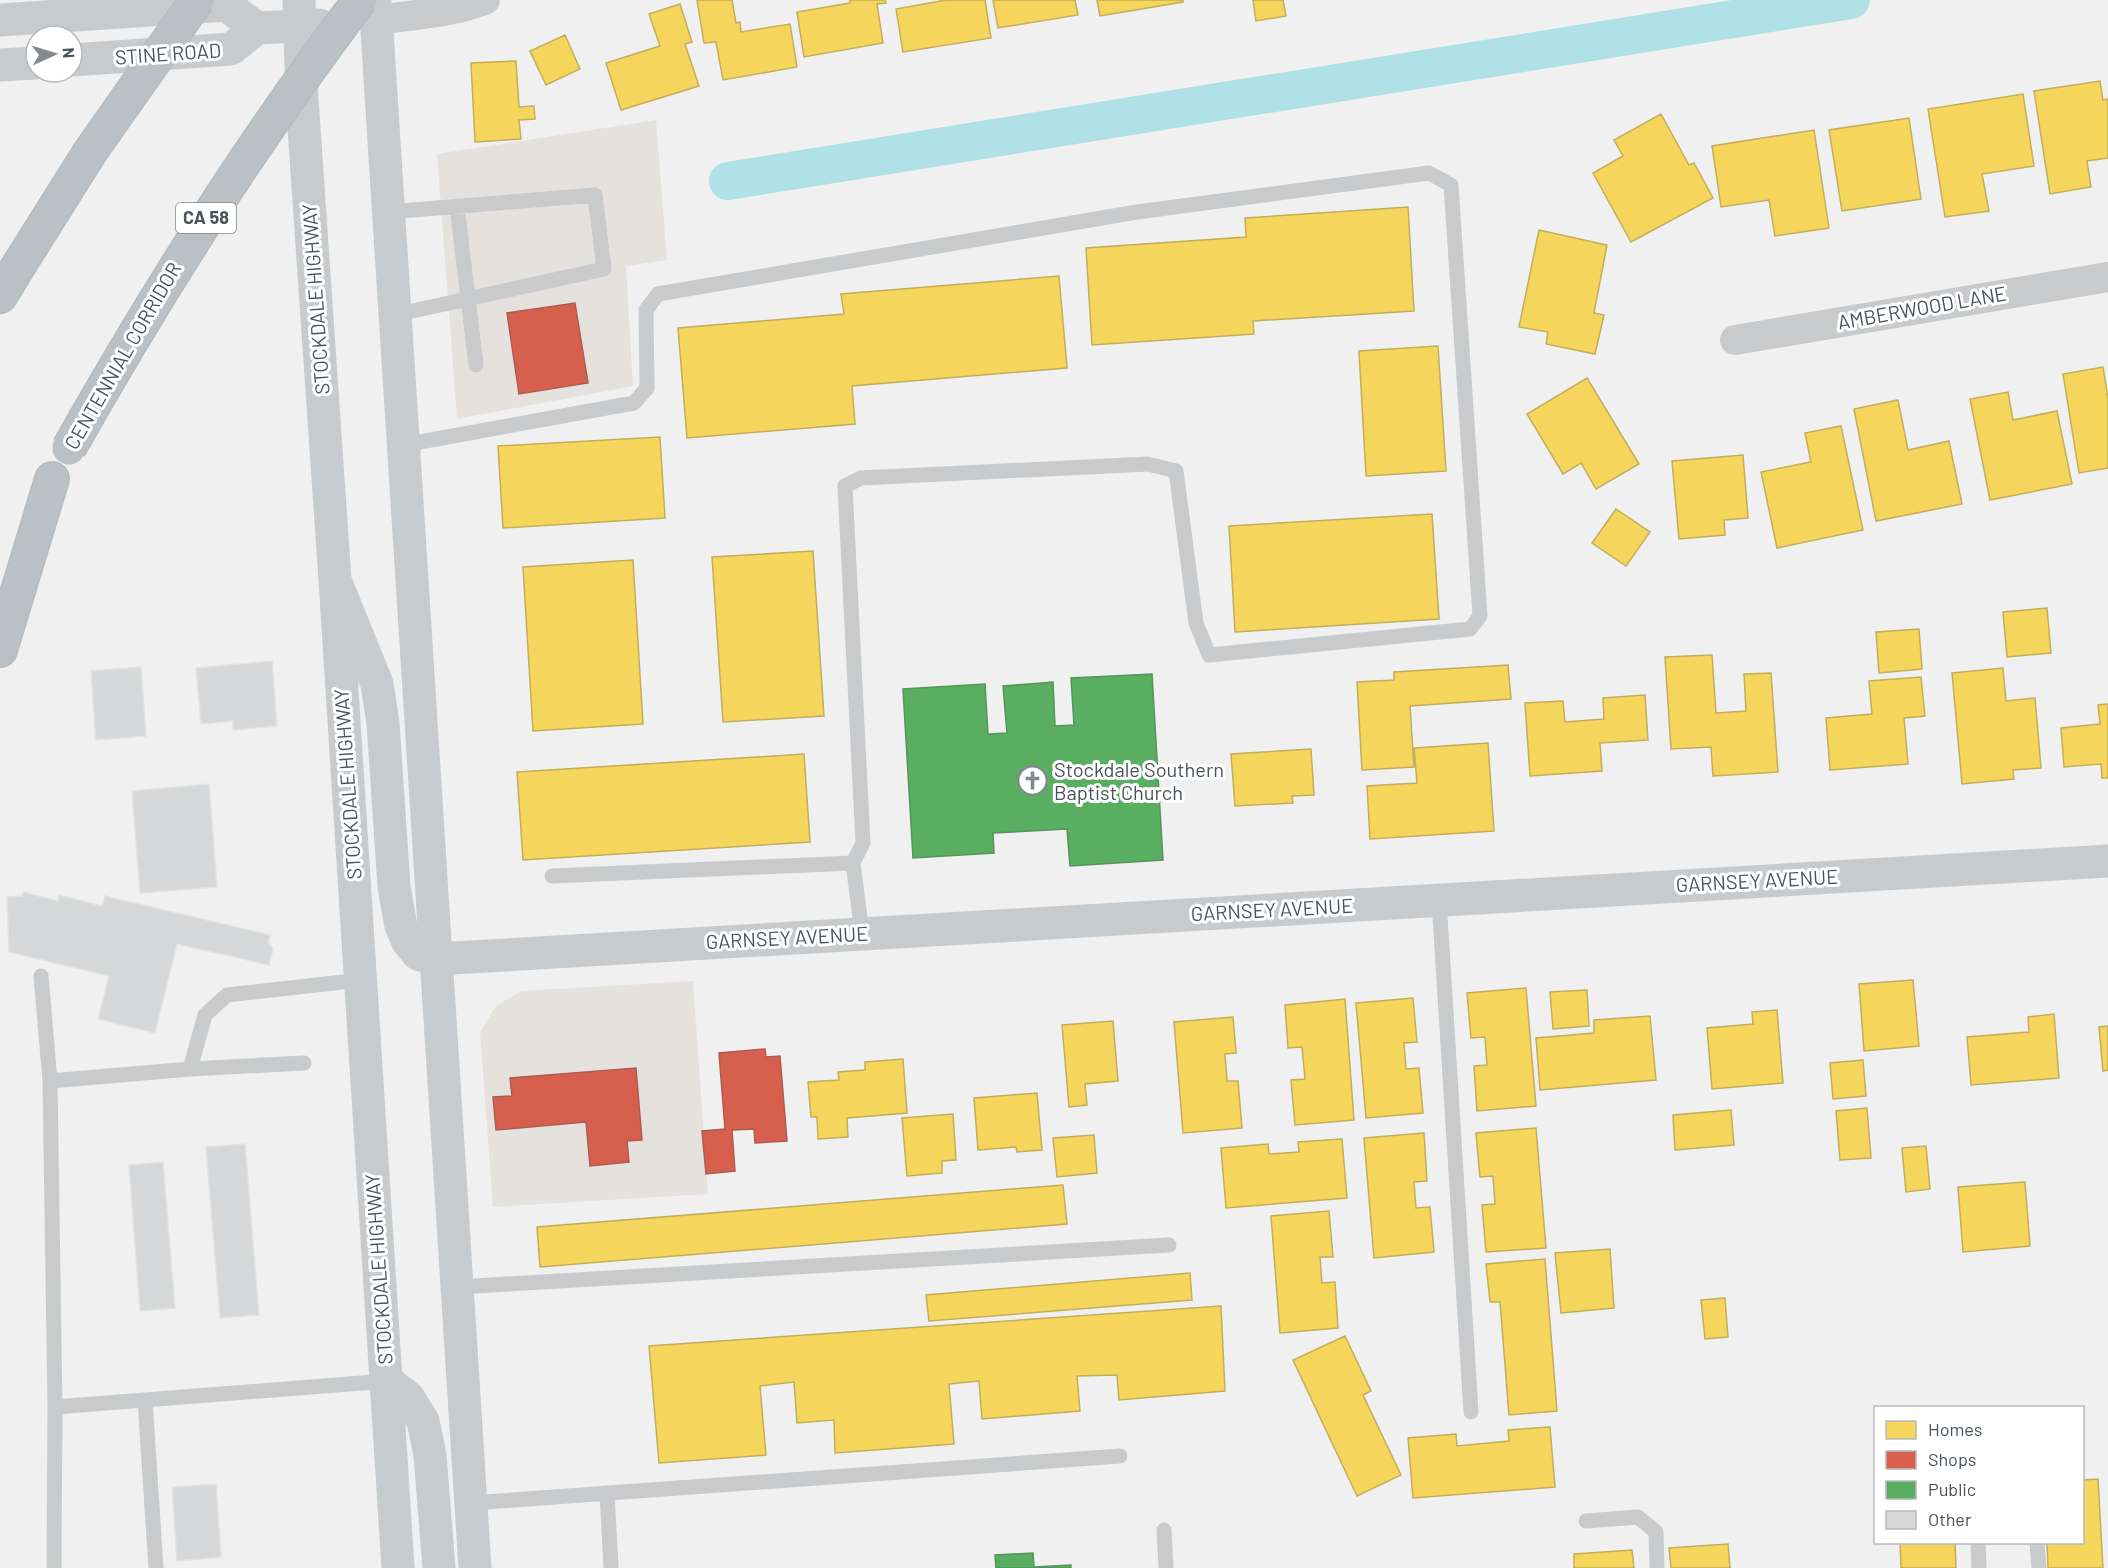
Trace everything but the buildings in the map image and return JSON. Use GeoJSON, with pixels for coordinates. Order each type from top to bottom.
{"type":"FeatureCollection","features":[{"type":"Feature","properties":{"kind":"highway"},"geometry":{"type":"LineString","coordinates":[[0,296],[90,152],[197,0]]}},
{"type":"Feature","properties":{"kind":"highway","name":"CENTENNIAL CORRIDOR"},"geometry":{"type":"LineString","coordinates":[[0,571],[130,340],[198,231],[269,124],[370,7]]}},
{"type":"Feature","properties":{"kind":"highway"},"geometry":{"type":"LineString","coordinates":[[0,650],[52,479]]}},
{"type":"Feature","properties":{"kind":"main road"},"geometry":{"type":"LineString","coordinates":[[0,20],[226,5],[257,28],[299,13],[370,7],[388,212],[475,1568]]}},
{"type":"Feature","properties":{"kind":"main road","name":"STOCKDALE HIGHWAY"},"geometry":{"type":"LineString","coordinates":[[299,13],[303,111],[398,1568]]}},
{"type":"Feature","properties":{"kind":"main road","name":"STINE ROAD"},"geometry":{"type":"LineString","coordinates":[[84,59],[231,49],[257,28]]}},
{"type":"Feature","properties":{"kind":"main road"},"geometry":{"type":"LineString","coordinates":[[0,65],[24,64]]}},
{"type":"Feature","properties":{"kind":"main road"},"geometry":{"type":"LineString","coordinates":[[335,580],[377,684],[383,723],[394,887],[401,926],[408,942],[418,954],[436,959]]}},
{"type":"Feature","properties":{"kind":"main road","name":"GARNSEY AVENUE"},"geometry":{"type":"LineString","coordinates":[[436,959],[2108,861]]}},
{"type":"Feature","properties":{"kind":"main road"},"geometry":{"type":"LineString","coordinates":[[387,1382],[408,1397],[423,1420],[430,1455],[439,1568]]}},
{"type":"Feature","properties":{"kind":"street"},"geometry":{"type":"LineString","coordinates":[[370,7],[430,13],[485,0]]}},
{"type":"Feature","properties":{"kind":"street","name":"AMBERWOOD LANE"},"geometry":{"type":"LineString","coordinates":[[1735,340],[2108,277]]}},
{"type":"Feature","properties":{"kind":"lane"},"geometry":{"type":"LineString","coordinates":[[403,445],[634,403],[647,388],[646,310],[658,294],[1137,212],[1429,173],[1451,185],[1480,616],[1470,629],[1209,655],[1196,623],[1176,471],[1148,464],[861,478],[845,486],[863,843],[853,863],[862,934]]}},
{"type":"Feature","properties":{"kind":"lane"},"geometry":{"type":"LineString","coordinates":[[388,212],[595,195],[604,269],[394,315]]}},
{"type":"Feature","properties":{"kind":"lane"},"geometry":{"type":"LineString","coordinates":[[457,206],[476,365]]}},
{"type":"Feature","properties":{"kind":"lane"},"geometry":{"type":"LineString","coordinates":[[552,876],[853,863]]}},
{"type":"Feature","properties":{"kind":"lane"},"geometry":{"type":"LineString","coordinates":[[1439,900],[1471,1412]]}},
{"type":"Feature","properties":{"kind":"lane"},"geometry":{"type":"LineString","coordinates":[[41,975],[50,1081],[55,1407],[54,1568]]}},
{"type":"Feature","properties":{"kind":"lane"},"geometry":{"type":"LineString","coordinates":[[190,1069],[205,1015],[227,995],[361,980]]}},
{"type":"Feature","properties":{"kind":"lane"},"geometry":{"type":"LineString","coordinates":[[50,1081],[190,1069],[304,1063]]}},
{"type":"Feature","properties":{"kind":"lane"},"geometry":{"type":"LineString","coordinates":[[457,1287],[1169,1245]]}},
{"type":"Feature","properties":{"kind":"lane"},"geometry":{"type":"LineString","coordinates":[[55,1407],[387,1382]]}},
{"type":"Feature","properties":{"kind":"lane"},"geometry":{"type":"LineString","coordinates":[[145,1400],[156,1568]]}},
{"type":"Feature","properties":{"kind":"lane"},"geometry":{"type":"LineString","coordinates":[[472,1503],[1120,1456]]}},
{"type":"Feature","properties":{"kind":"lane"},"geometry":{"type":"LineString","coordinates":[[607,1493],[611,1568]]}},
{"type":"Feature","properties":{"kind":"lane"},"geometry":{"type":"LineString","coordinates":[[1586,1521],[1638,1517],[1656,1532],[1657,1568]]}},
{"type":"Feature","properties":{"kind":"lane"},"geometry":{"type":"LineString","coordinates":[[1164,1530],[1166,1568]]}},
{"type":"Feature","properties":{"kind":"lane"},"geometry":{"type":"LineString","coordinates":[[1978,1544],[1979,1568]]}},
{"type":"Feature","properties":{"kind":"lane"},"geometry":{"type":"LineString","coordinates":[[2037,1544],[2039,1568]]}},
{"type":"Feature","properties":{"kind":"shaded area"},"geometry":{"type":"Polygon","coordinates":[[[656,120],[667,260],[626,266],[633,386],[457,419],[437,154],[656,120]]]}},
{"type":"Feature","properties":{"kind":"shaded area"},"geometry":{"type":"Polygon","coordinates":[[[693,981],[708,1194],[493,1207],[480,1032],[496,1006],[521,991],[693,981]]]}},
{"type":"Feature","properties":{"kind":"waterway"},"geometry":{"type":"LineString","coordinates":[[728,181],[1851,0]]}},
{"type":"Feature","properties":{"kind":"place","name":"Stockdale Southern Baptist Church"},"geometry":{"type":"Point","coordinates":[1033,781]}}]}
